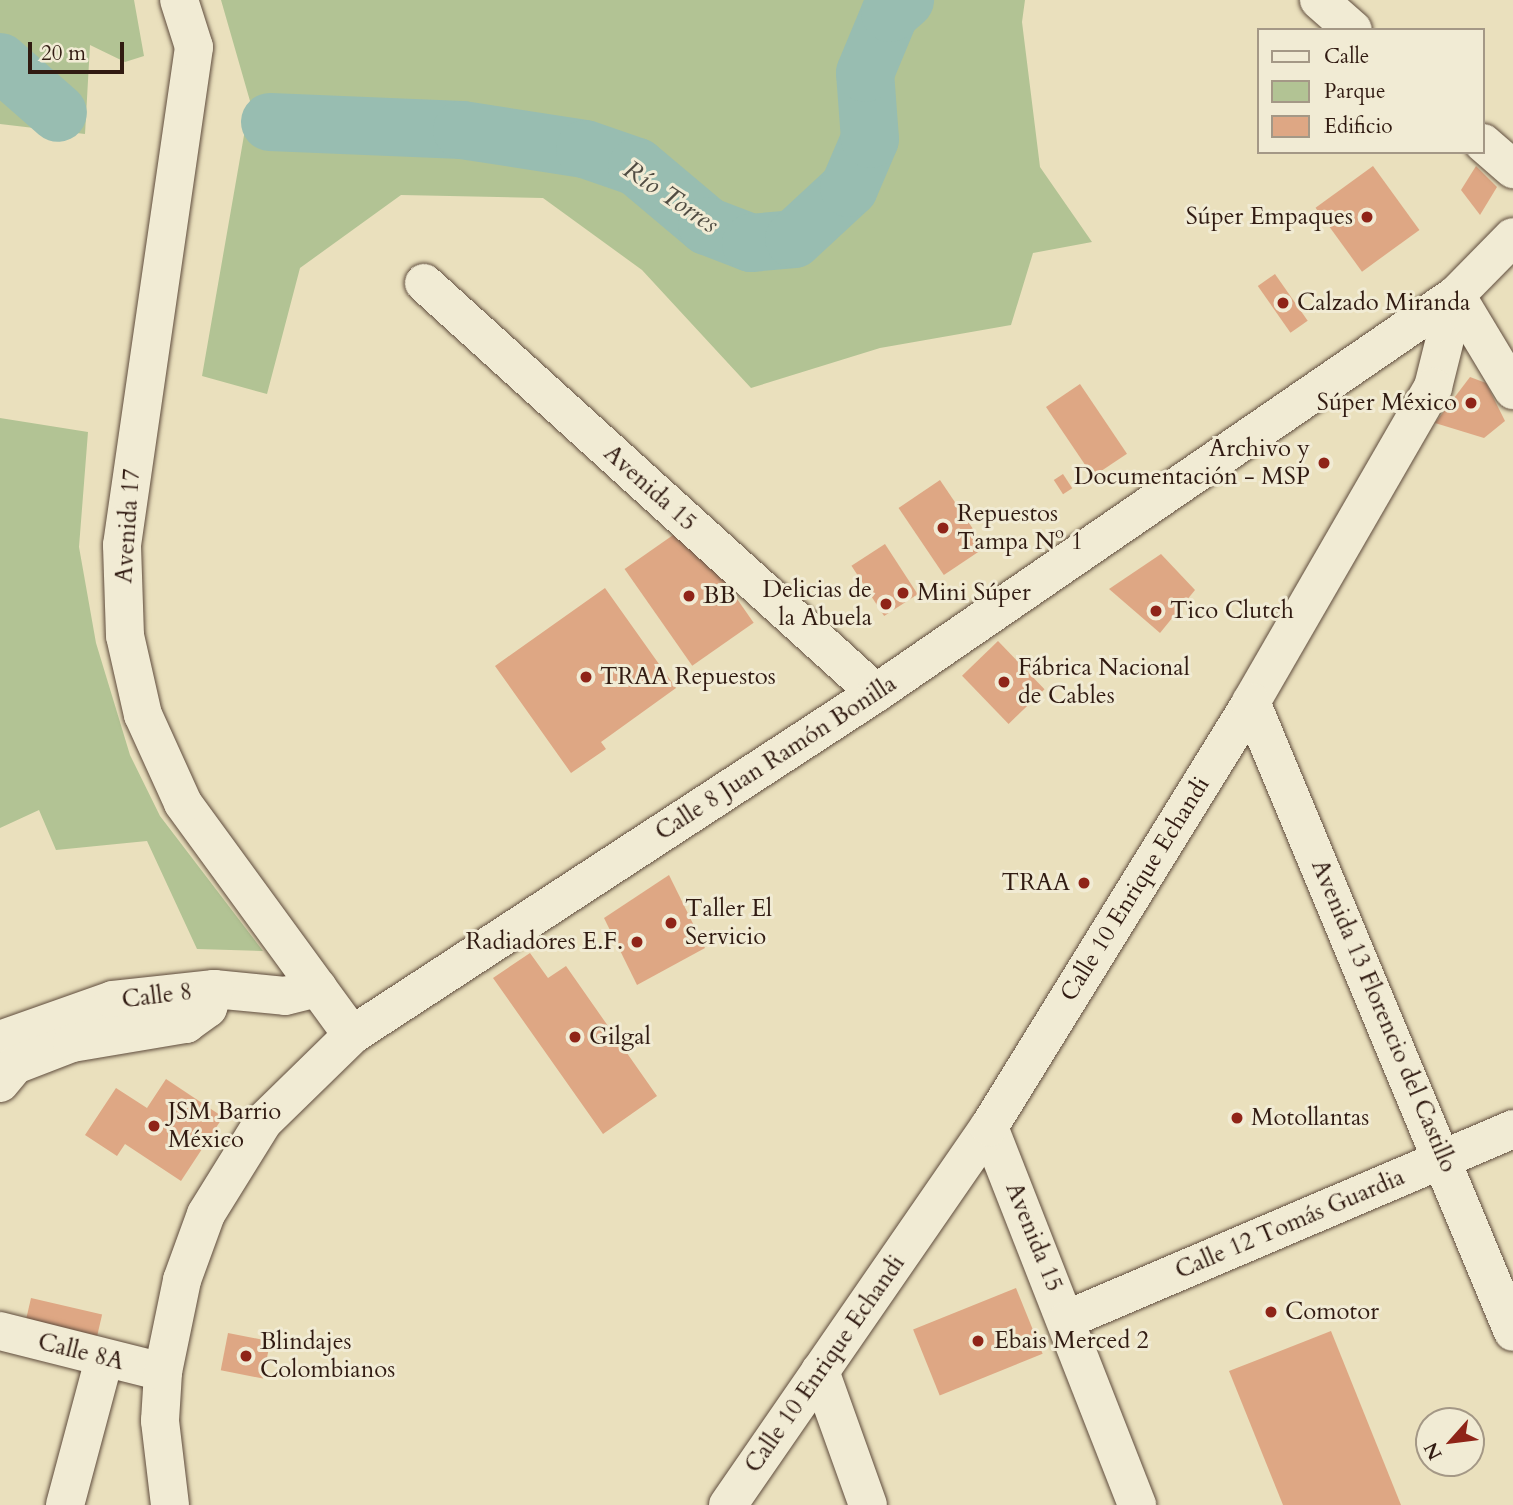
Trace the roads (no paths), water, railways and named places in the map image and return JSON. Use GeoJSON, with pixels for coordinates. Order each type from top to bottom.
{"type":"FeatureCollection","features":[{"type":"Feature","properties":{"kind":"street","name":"Avenida 17"},"geometry":{"type":"LineString","coordinates":[[179,0],[194,47],[122,545],[125,636],[143,715],[183,803],[352,1035]]}},
{"type":"Feature","properties":{"kind":"street"},"geometry":{"type":"LineString","coordinates":[[1319,0],[1351,28]]}},
{"type":"Feature","properties":{"kind":"street"},"geometry":{"type":"LineString","coordinates":[[1485,145],[1513,169]]}},
{"type":"Feature","properties":{"kind":"street","name":"Calle 8 Juan Ramón Bonilla"},"geometry":{"type":"LineString","coordinates":[[170,1505],[160,1421],[163,1372],[182,1280],[228,1172],[263,1122],[352,1035],[876,693],[1456,295],[1513,237]]}},
{"type":"Feature","properties":{"kind":"street"},"geometry":{"type":"LineString","coordinates":[[1513,276],[1456,295],[1513,390]]}},
{"type":"Feature","properties":{"kind":"street","name":"Avenida 15"},"geometry":{"type":"LineString","coordinates":[[424,283],[876,693]]}},
{"type":"Feature","properties":{"kind":"street","name":"Calle 10 Enrique Echandi"},"geometry":{"type":"LineString","coordinates":[[728,1505],[989,1127],[1251,702],[1433,387],[1456,295]]}},
{"type":"Feature","properties":{"kind":"street","name":"Avenida 13 Florencio del Castillo"},"geometry":{"type":"LineString","coordinates":[[1251,702],[1444,1158],[1513,1332]]}},
{"type":"Feature","properties":{"kind":"street","name":"Calle 8"},"geometry":{"type":"LineString","coordinates":[[0,1040],[113,1000],[214,989],[285,996],[318,988]]}},
{"type":"Feature","properties":{"kind":"street"},"geometry":{"type":"LineString","coordinates":[[0,1083],[15,1065],[72,1042],[186,1024],[208,1008],[214,989]]}},
{"type":"Feature","properties":{"kind":"street","name":"Avenida 15"},"geometry":{"type":"LineString","coordinates":[[989,1127],[1068,1319],[1137,1505]]}},
{"type":"Feature","properties":{"kind":"street","name":"Calle 12 Tomás Guardia"},"geometry":{"type":"LineString","coordinates":[[1068,1319],[1513,1129]]}},
{"type":"Feature","properties":{"kind":"street","name":"Calle 8A"},"geometry":{"type":"LineString","coordinates":[[0,1331],[163,1372]]}},
{"type":"Feature","properties":{"kind":"street"},"geometry":{"type":"LineString","coordinates":[[65,1505],[103,1359]]}},
{"type":"Feature","properties":{"kind":"street"},"geometry":{"type":"LineString","coordinates":[[820,1371],[868,1505]]}},
{"type":"Feature","properties":{"kind":"waterway","name":"Río Torres"},"geometry":{"type":"LineString","coordinates":[[270,122],[462,130],[585,149],[637,167],[707,226],[751,243],[794,239],[849,188],[870,139],[865,73],[890,13],[905,0]]}},
{"type":"Feature","properties":{"kind":"waterway","name":"Río Torres"},"geometry":{"type":"LineString","coordinates":[[0,62],[58,113]]}},
{"type":"Feature","properties":{"kind":"place","name":"Súper Empaques"},"geometry":{"type":"Point","coordinates":[1367,217]}},
{"type":"Feature","properties":{"kind":"place","name":"Calzado Miranda"},"geometry":{"type":"Point","coordinates":[1283,303]}},
{"type":"Feature","properties":{"kind":"place","name":"Súper México"},"geometry":{"type":"Point","coordinates":[1471,403]}},
{"type":"Feature","properties":{"kind":"place","name":"Archivo y Documentación - MSP"},"geometry":{"type":"Point","coordinates":[1324,463]}},
{"type":"Feature","properties":{"kind":"place","name":"Repuestos Tampa Nº 1"},"geometry":{"type":"Point","coordinates":[943,528]}},
{"type":"Feature","properties":{"kind":"place","name":"Mini Súper"},"geometry":{"type":"Point","coordinates":[903,593]}},
{"type":"Feature","properties":{"kind":"place","name":"BB"},"geometry":{"type":"Point","coordinates":[689,596]}},
{"type":"Feature","properties":{"kind":"place","name":"Delicias de la Abuela"},"geometry":{"type":"Point","coordinates":[886,604]}},
{"type":"Feature","properties":{"kind":"place","name":"Tico Clutch"},"geometry":{"type":"Point","coordinates":[1156,611]}},
{"type":"Feature","properties":{"kind":"place","name":"TRAA Repuestos"},"geometry":{"type":"Point","coordinates":[586,677]}},
{"type":"Feature","properties":{"kind":"place","name":"Fábrica Nacional de Cables"},"geometry":{"type":"Point","coordinates":[1004,682]}},
{"type":"Feature","properties":{"kind":"place","name":"TRAA"},"geometry":{"type":"Point","coordinates":[1084,883]}},
{"type":"Feature","properties":{"kind":"place","name":"Taller El Servicio"},"geometry":{"type":"Point","coordinates":[671,923]}},
{"type":"Feature","properties":{"kind":"place","name":"Radiadores E.F."},"geometry":{"type":"Point","coordinates":[637,942]}},
{"type":"Feature","properties":{"kind":"place","name":"Gilgal"},"geometry":{"type":"Point","coordinates":[575,1037]}},
{"type":"Feature","properties":{"kind":"place","name":"Motollantas"},"geometry":{"type":"Point","coordinates":[1237,1118]}},
{"type":"Feature","properties":{"kind":"place","name":"JSM Barrio México"},"geometry":{"type":"Point","coordinates":[154,1126]}},
{"type":"Feature","properties":{"kind":"place","name":"Comotor"},"geometry":{"type":"Point","coordinates":[1271,1312]}},
{"type":"Feature","properties":{"kind":"place","name":"Ebais Merced 2"},"geometry":{"type":"Point","coordinates":[978,1341]}},
{"type":"Feature","properties":{"kind":"place","name":"Blindajes Colombianos"},"geometry":{"type":"Point","coordinates":[246,1356]}}]}
